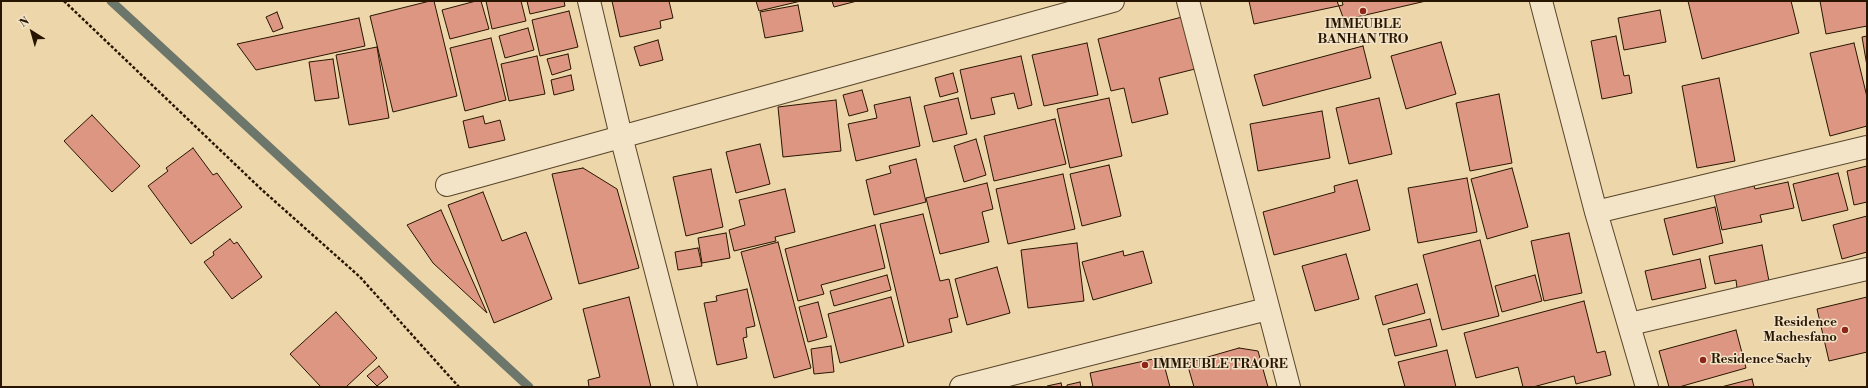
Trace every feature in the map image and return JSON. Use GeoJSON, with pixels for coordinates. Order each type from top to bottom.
{"type":"FeatureCollection","features":[{"type":"Feature","properties":{"kind":"street"},"geometry":{"type":"LineString","coordinates":[[590,1],[622,136],[686,387]]}},
{"type":"Feature","properties":{"kind":"street"},"geometry":{"type":"LineString","coordinates":[[447,185],[1113,1]]}},
{"type":"Feature","properties":{"kind":"street"},"geometry":{"type":"LineString","coordinates":[[1188,1],[1267,309],[1289,387]]}},
{"type":"Feature","properties":{"kind":"street"},"geometry":{"type":"LineString","coordinates":[[1541,1],[1596,212],[1630,324],[1647,387]]}},
{"type":"Feature","properties":{"kind":"street"},"geometry":{"type":"LineString","coordinates":[[1596,212],[1867,147]]}},
{"type":"Feature","properties":{"kind":"street"},"geometry":{"type":"LineString","coordinates":[[1630,324],[1867,270]]}},
{"type":"Feature","properties":{"kind":"street"},"geometry":{"type":"LineString","coordinates":[[961,387],[1267,309]]}},
{"type":"Feature","properties":{"kind":"path"},"geometry":{"type":"LineString","coordinates":[[64,1],[261,189],[360,277],[459,387]]}},
{"type":"Feature","properties":{"kind":"building"},"geometry":{"type":"Polygon","coordinates":[[[434,1],[457,96],[393,112],[370,16],[434,1]]]}},
{"type":"Feature","properties":{"kind":"building"},"geometry":{"type":"Polygon","coordinates":[[[481,1],[489,29],[450,39],[442,10],[481,1]]]}},
{"type":"Feature","properties":{"kind":"building"},"geometry":{"type":"Polygon","coordinates":[[[486,1],[521,1],[526,21],[492,29],[486,1]]]}},
{"type":"Feature","properties":{"kind":"building"},"geometry":{"type":"Polygon","coordinates":[[[527,1],[564,1],[565,6],[530,14],[527,1]]]}},
{"type":"Feature","properties":{"kind":"building"},"geometry":{"type":"Polygon","coordinates":[[[612,1],[669,1],[673,18],[660,21],[661,28],[620,37],[612,1]]]}},
{"type":"Feature","properties":{"kind":"building"},"geometry":{"type":"Polygon","coordinates":[[[756,1],[801,1],[759,11],[756,1]]]}},
{"type":"Feature","properties":{"kind":"building"},"geometry":{"type":"Polygon","coordinates":[[[832,1],[857,1],[834,7],[832,1]]]}},
{"type":"Feature","properties":{"kind":"building"},"geometry":{"type":"Polygon","coordinates":[[[1249,1],[1342,1],[1343,5],[1254,24],[1249,1]]]}},
{"type":"Feature","properties":{"kind":"building","name":"IMMEUBLE BANHAN TRO"},"geometry":{"type":"Polygon","coordinates":[[[1337,1],[1426,1],[1344,20],[1337,1]]]}},
{"type":"Feature","properties":{"kind":"building"},"geometry":{"type":"Polygon","coordinates":[[[1688,1],[1791,1],[1799,33],[1702,59],[1688,1]]]}},
{"type":"Feature","properties":{"kind":"building"},"geometry":{"type":"Polygon","coordinates":[[[1820,1],[1867,1],[1867,26],[1826,34],[1820,1]]]}},
{"type":"Feature","properties":{"kind":"building"},"geometry":{"type":"Polygon","coordinates":[[[798,5],[803,31],[765,38],[760,12],[798,5]]]}},
{"type":"Feature","properties":{"kind":"building"},"geometry":{"type":"Polygon","coordinates":[[[1660,10],[1666,42],[1624,50],[1618,18],[1660,10]]]}},
{"type":"Feature","properties":{"kind":"building"},"geometry":{"type":"Polygon","coordinates":[[[569,11],[578,47],[540,56],[532,20],[569,11]]]}},
{"type":"Feature","properties":{"kind":"building"},"geometry":{"type":"Polygon","coordinates":[[[277,12],[283,28],[273,32],[266,17],[277,12]]]}},
{"type":"Feature","properties":{"kind":"building"},"geometry":{"type":"Polygon","coordinates":[[[1182,17],[1195,69],[1159,78],[1168,114],[1132,123],[1124,88],[1111,91],[1098,39],[1182,17]]]}},
{"type":"Feature","properties":{"kind":"building"},"geometry":{"type":"Polygon","coordinates":[[[359,18],[365,46],[256,70],[237,44],[359,18]]]}},
{"type":"Feature","properties":{"kind":"building"},"geometry":{"type":"Polygon","coordinates":[[[528,28],[534,50],[505,58],[499,36],[528,28]]]}},
{"type":"Feature","properties":{"kind":"building"},"geometry":{"type":"Polygon","coordinates":[[[1616,36],[1624,76],[1629,75],[1632,93],[1602,99],[1591,41],[1616,36]]]}},
{"type":"Feature","properties":{"kind":"building"},"geometry":{"type":"Polygon","coordinates":[[[1867,36],[1867,66],[1862,37],[1867,36]]]}},
{"type":"Feature","properties":{"kind":"building"},"geometry":{"type":"Polygon","coordinates":[[[491,38],[506,100],[465,111],[450,48],[491,38]]]}},
{"type":"Feature","properties":{"kind":"building"},"geometry":{"type":"Polygon","coordinates":[[[658,40],[663,60],[640,66],[634,47],[658,40]]]}},
{"type":"Feature","properties":{"kind":"building"},"geometry":{"type":"Polygon","coordinates":[[[1441,42],[1456,94],[1406,109],[1391,56],[1441,42]]]}},
{"type":"Feature","properties":{"kind":"building"},"geometry":{"type":"Polygon","coordinates":[[[1087,43],[1098,95],[1044,106],[1032,55],[1087,43]]]}},
{"type":"Feature","properties":{"kind":"building"},"geometry":{"type":"Polygon","coordinates":[[[1854,43],[1867,97],[1867,126],[1830,136],[1810,53],[1854,43]]]}},
{"type":"Feature","properties":{"kind":"building"},"geometry":{"type":"Polygon","coordinates":[[[1363,46],[1371,78],[1263,106],[1254,75],[1363,46]]]}},
{"type":"Feature","properties":{"kind":"building"},"geometry":{"type":"Polygon","coordinates":[[[377,47],[389,118],[349,125],[336,55],[377,47]]]}},
{"type":"Feature","properties":{"kind":"building"},"geometry":{"type":"Polygon","coordinates":[[[568,54],[571,69],[552,75],[547,59],[568,54]]]}},
{"type":"Feature","properties":{"kind":"building"},"geometry":{"type":"Polygon","coordinates":[[[537,56],[545,94],[509,101],[501,64],[537,56]]]}},
{"type":"Feature","properties":{"kind":"building"},"geometry":{"type":"Polygon","coordinates":[[[1021,56],[1032,105],[1018,109],[1014,93],[991,98],[995,114],[971,119],[960,70],[1021,56]]]}},
{"type":"Feature","properties":{"kind":"building"},"geometry":{"type":"Polygon","coordinates":[[[333,59],[339,98],[315,101],[309,62],[333,59]]]}},
{"type":"Feature","properties":{"kind":"building"},"geometry":{"type":"Polygon","coordinates":[[[953,73],[958,92],[940,97],[935,78],[953,73]]]}},
{"type":"Feature","properties":{"kind":"building"},"geometry":{"type":"Polygon","coordinates":[[[571,75],[574,90],[554,95],[551,80],[571,75]]]}},
{"type":"Feature","properties":{"kind":"building"},"geometry":{"type":"Polygon","coordinates":[[[1719,78],[1735,161],[1697,168],[1682,86],[1719,78]]]}},
{"type":"Feature","properties":{"kind":"building"},"geometry":{"type":"Polygon","coordinates":[[[862,90],[868,111],[849,116],[843,95],[862,90]]]}},
{"type":"Feature","properties":{"kind":"building"},"geometry":{"type":"Polygon","coordinates":[[[1499,94],[1512,163],[1470,171],[1456,103],[1499,94]]]}},
{"type":"Feature","properties":{"kind":"building"},"geometry":{"type":"Polygon","coordinates":[[[910,97],[920,146],[856,161],[848,124],[877,118],[874,105],[910,97]]]}},
{"type":"Feature","properties":{"kind":"building"},"geometry":{"type":"Polygon","coordinates":[[[958,98],[967,134],[933,142],[924,106],[958,98]]]}},
{"type":"Feature","properties":{"kind":"building"},"geometry":{"type":"Polygon","coordinates":[[[1109,98],[1122,156],[1070,168],[1057,109],[1109,98]]]}},
{"type":"Feature","properties":{"kind":"building"},"geometry":{"type":"Polygon","coordinates":[[[1379,98],[1392,154],[1349,164],[1336,108],[1379,98]]]}},
{"type":"Feature","properties":{"kind":"building"},"geometry":{"type":"Polygon","coordinates":[[[836,100],[841,151],[783,157],[778,107],[836,100]]]}},
{"type":"Feature","properties":{"kind":"building"},"geometry":{"type":"Polygon","coordinates":[[[1322,111],[1330,158],[1258,171],[1250,124],[1322,111]]]}},
{"type":"Feature","properties":{"kind":"building"},"geometry":{"type":"Polygon","coordinates":[[[92,115],[140,166],[112,192],[64,141],[92,115]]]}},
{"type":"Feature","properties":{"kind":"building"},"geometry":{"type":"Polygon","coordinates":[[[483,116],[485,124],[500,120],[505,140],[469,148],[463,121],[483,116]]]}},
{"type":"Feature","properties":{"kind":"building"},"geometry":{"type":"Polygon","coordinates":[[[1055,119],[1066,164],[994,181],[984,136],[1055,119]]]}},
{"type":"Feature","properties":{"kind":"building"},"geometry":{"type":"Polygon","coordinates":[[[976,139],[986,175],[964,182],[954,146],[976,139]]]}},
{"type":"Feature","properties":{"kind":"building"},"geometry":{"type":"Polygon","coordinates":[[[760,144],[770,184],[736,193],[726,152],[760,144]]]}},
{"type":"Feature","properties":{"kind":"building"},"geometry":{"type":"Polygon","coordinates":[[[193,148],[213,175],[217,173],[242,207],[191,244],[148,186],[168,171],[166,168],[193,148]]]}},
{"type":"Feature","properties":{"kind":"building"},"geometry":{"type":"Polygon","coordinates":[[[916,159],[926,202],[874,215],[866,180],[891,173],[889,166],[916,159]]]}},
{"type":"Feature","properties":{"kind":"building"},"geometry":{"type":"Polygon","coordinates":[[[1109,165],[1121,216],[1082,226],[1070,174],[1109,165]]]}},
{"type":"Feature","properties":{"kind":"building"},"geometry":{"type":"Polygon","coordinates":[[[1867,166],[1867,202],[1854,205],[1847,171],[1867,166]]]}},
{"type":"Feature","properties":{"kind":"building"},"geometry":{"type":"Polygon","coordinates":[[[583,168],[617,189],[639,268],[579,284],[552,174],[583,168]]]}},
{"type":"Feature","properties":{"kind":"building"},"geometry":{"type":"Polygon","coordinates":[[[1512,168],[1528,227],[1487,239],[1471,179],[1512,168]]]}},
{"type":"Feature","properties":{"kind":"building"},"geometry":{"type":"Polygon","coordinates":[[[711,169],[723,227],[686,236],[673,177],[711,169]]]}},
{"type":"Feature","properties":{"kind":"building"},"geometry":{"type":"Polygon","coordinates":[[[1838,173],[1848,210],[1802,221],[1793,184],[1838,173]]]}},
{"type":"Feature","properties":{"kind":"building"},"geometry":{"type":"Polygon","coordinates":[[[1063,174],[1075,229],[1008,244],[996,189],[1063,174]]]}},
{"type":"Feature","properties":{"kind":"building"},"geometry":{"type":"Polygon","coordinates":[[[1467,178],[1477,232],[1418,243],[1408,188],[1467,178]]]}},
{"type":"Feature","properties":{"kind":"building"},"geometry":{"type":"Polygon","coordinates":[[[1357,180],[1370,230],[1274,255],[1263,212],[1335,192],[1334,186],[1357,180]]]}},
{"type":"Feature","properties":{"kind":"building"},"geometry":{"type":"Polygon","coordinates":[[[1788,182],[1794,208],[1760,215],[1762,222],[1722,230],[1714,194],[1754,186],[1755,189],[1788,182]]]}},
{"type":"Feature","properties":{"kind":"building"},"geometry":{"type":"Polygon","coordinates":[[[987,183],[993,209],[982,212],[989,242],[940,254],[926,198],[987,183]]]}},
{"type":"Feature","properties":{"kind":"building"},"geometry":{"type":"Polygon","coordinates":[[[785,189],[795,232],[775,237],[776,241],[734,251],[729,230],[745,225],[739,200],[785,189]]]}},
{"type":"Feature","properties":{"kind":"building"},"geometry":{"type":"Polygon","coordinates":[[[483,192],[502,241],[526,232],[552,299],[494,323],[448,205],[483,192]]]}},
{"type":"Feature","properties":{"kind":"building"},"geometry":{"type":"Polygon","coordinates":[[[1715,207],[1723,243],[1673,255],[1664,219],[1715,207]]]}},
{"type":"Feature","properties":{"kind":"building"},"geometry":{"type":"Polygon","coordinates":[[[441,210],[487,313],[433,263],[407,225],[441,210]]]}},
{"type":"Feature","properties":{"kind":"building"},"geometry":{"type":"Polygon","coordinates":[[[923,214],[940,281],[949,279],[958,317],[949,319],[952,332],[908,343],[880,224],[923,214]]]}},
{"type":"Feature","properties":{"kind":"building"},"geometry":{"type":"Polygon","coordinates":[[[1867,216],[1867,252],[1842,259],[1833,225],[1867,216]]]}},
{"type":"Feature","properties":{"kind":"building"},"geometry":{"type":"Polygon","coordinates":[[[875,225],[885,268],[821,285],[824,294],[798,301],[785,249],[875,225]]]}},
{"type":"Feature","properties":{"kind":"building"},"geometry":{"type":"Polygon","coordinates":[[[726,233],[730,258],[702,263],[698,238],[726,233]]]}},
{"type":"Feature","properties":{"kind":"building"},"geometry":{"type":"Polygon","coordinates":[[[1569,233],[1582,293],[1544,301],[1531,241],[1569,233]]]}},
{"type":"Feature","properties":{"kind":"building"},"geometry":{"type":"Polygon","coordinates":[[[230,239],[234,244],[237,242],[262,277],[232,299],[204,262],[214,255],[213,252],[230,239]]]}},
{"type":"Feature","properties":{"kind":"building"},"geometry":{"type":"Polygon","coordinates":[[[1480,240],[1499,316],[1442,330],[1423,255],[1480,240]]]}},
{"type":"Feature","properties":{"kind":"building"},"geometry":{"type":"Polygon","coordinates":[[[778,242],[811,368],[774,378],[741,252],[778,242]]]}},
{"type":"Feature","properties":{"kind":"building"},"geometry":{"type":"Polygon","coordinates":[[[1077,243],[1084,301],[1028,308],[1021,250],[1077,243]]]}},
{"type":"Feature","properties":{"kind":"building"},"geometry":{"type":"Polygon","coordinates":[[[1762,245],[1769,281],[1737,288],[1736,280],[1715,284],[1709,256],[1762,245]]]}},
{"type":"Feature","properties":{"kind":"building"},"geometry":{"type":"Polygon","coordinates":[[[698,248],[702,266],[678,270],[675,252],[698,248]]]}},
{"type":"Feature","properties":{"kind":"building"},"geometry":{"type":"Polygon","coordinates":[[[1123,251],[1124,256],[1143,251],[1152,283],[1093,300],[1082,262],[1123,251]]]}},
{"type":"Feature","properties":{"kind":"building"},"geometry":{"type":"Polygon","coordinates":[[[1346,254],[1359,299],[1315,311],[1302,266],[1346,254]]]}},
{"type":"Feature","properties":{"kind":"building"},"geometry":{"type":"Polygon","coordinates":[[[1700,259],[1706,288],[1652,300],[1645,271],[1700,259]]]}},
{"type":"Feature","properties":{"kind":"building"},"geometry":{"type":"Polygon","coordinates":[[[997,267],[1010,313],[967,325],[955,279],[997,267]]]}},
{"type":"Feature","properties":{"kind":"building"},"geometry":{"type":"Polygon","coordinates":[[[887,275],[891,290],[834,306],[830,291],[887,275]]]}},
{"type":"Feature","properties":{"kind":"building"},"geometry":{"type":"Polygon","coordinates":[[[1535,275],[1542,301],[1502,312],[1495,286],[1535,275]]]}},
{"type":"Feature","properties":{"kind":"building"},"geometry":{"type":"Polygon","coordinates":[[[1417,284],[1425,313],[1383,325],[1375,296],[1417,284]]]}},
{"type":"Feature","properties":{"kind":"building"},"geometry":{"type":"Polygon","coordinates":[[[747,289],[755,326],[746,328],[747,337],[743,338],[747,358],[717,365],[704,303],[717,301],[716,296],[747,289]]]}},
{"type":"Feature","properties":{"kind":"building"},"geometry":{"type":"Polygon","coordinates":[[[629,297],[651,387],[589,387],[588,380],[600,377],[583,309],[629,297]]]}},
{"type":"Feature","properties":{"kind":"building"},"geometry":{"type":"Polygon","coordinates":[[[891,297],[904,346],[840,363],[828,314],[891,297]]]}},
{"type":"Feature","properties":{"kind":"building","name":"Residence Machesfano"},"geometry":{"type":"Polygon","coordinates":[[[1867,297],[1867,352],[1829,361],[1817,309],[1867,297]]]}},
{"type":"Feature","properties":{"kind":"building"},"geometry":{"type":"Polygon","coordinates":[[[1584,301],[1597,353],[1605,351],[1611,375],[1576,384],[1574,376],[1533,387],[1523,387],[1518,367],[1476,378],[1464,333],[1584,301]]]}},
{"type":"Feature","properties":{"kind":"building"},"geometry":{"type":"Polygon","coordinates":[[[818,302],[827,337],[808,342],[799,307],[818,302]]]}},
{"type":"Feature","properties":{"kind":"building"},"geometry":{"type":"Polygon","coordinates":[[[336,312],[377,358],[346,387],[321,387],[290,354],[336,312]]]}},
{"type":"Feature","properties":{"kind":"building"},"geometry":{"type":"Polygon","coordinates":[[[1430,319],[1437,346],[1395,356],[1388,329],[1430,319]]]}},
{"type":"Feature","properties":{"kind":"building","name":"Residence Sachy"},"geometry":{"type":"Polygon","coordinates":[[[1736,330],[1746,368],[1679,387],[1669,387],[1659,351],[1736,330]]]}},
{"type":"Feature","properties":{"kind":"building"},"geometry":{"type":"Polygon","coordinates":[[[831,346],[834,372],[814,374],[811,349],[831,346]]]}},
{"type":"Feature","properties":{"kind":"building"},"geometry":{"type":"Polygon","coordinates":[[[1239,348],[1258,351],[1268,387],[1194,387],[1187,363],[1239,348]]]}},
{"type":"Feature","properties":{"kind":"building"},"geometry":{"type":"Polygon","coordinates":[[[1447,350],[1456,387],[1405,387],[1398,362],[1447,350]]]}},
{"type":"Feature","properties":{"kind":"building","name":"IMMEUBLE TRAORE"},"geometry":{"type":"Polygon","coordinates":[[[1162,357],[1170,387],[1093,387],[1090,373],[1162,357]]]}},
{"type":"Feature","properties":{"kind":"building"},"geometry":{"type":"Polygon","coordinates":[[[379,366],[388,377],[377,386],[367,376],[379,366]]]}},
{"type":"Feature","properties":{"kind":"building"},"geometry":{"type":"Polygon","coordinates":[[[1752,379],[1754,387],[1721,387],[1752,379]]]}},
{"type":"Feature","properties":{"kind":"building"},"geometry":{"type":"Polygon","coordinates":[[[1080,382],[1081,387],[1067,387],[1067,385],[1080,382]]]}},
{"type":"Feature","properties":{"kind":"building"},"geometry":{"type":"Polygon","coordinates":[[[1061,383],[1062,387],[1047,386],[1061,383]]]}},
{"type":"Feature","properties":{"kind":"waterway"},"geometry":{"type":"LineString","coordinates":[[111,1],[529,387]]}},
{"type":"Feature","properties":{"kind":"place","name":"IMMEUBLE BANHAN TRO"},"geometry":{"type":"Point","coordinates":[1363,11]}},
{"type":"Feature","properties":{"kind":"place","name":"Residence Machesfano"},"geometry":{"type":"Point","coordinates":[1845,330]}},
{"type":"Feature","properties":{"kind":"place","name":"Residence Sachy"},"geometry":{"type":"Point","coordinates":[1703,360]}},
{"type":"Feature","properties":{"kind":"place","name":"IMMEUBLE TRAORE"},"geometry":{"type":"Point","coordinates":[1145,365]}}]}
